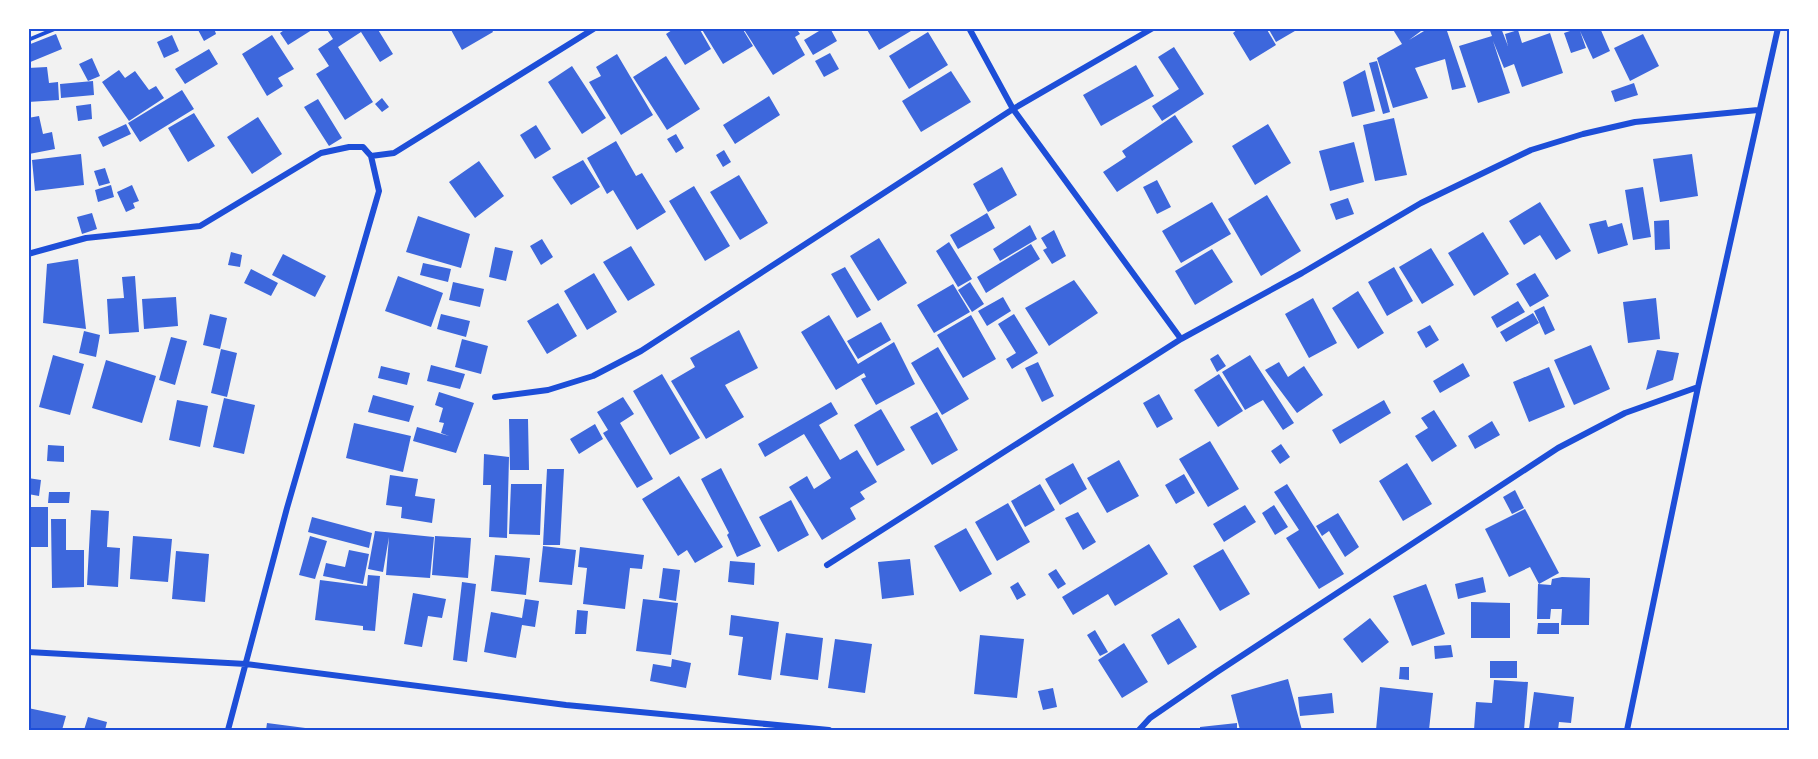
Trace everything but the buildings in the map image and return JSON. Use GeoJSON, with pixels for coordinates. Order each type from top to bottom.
{"type":"FeatureCollection","features":[{"type":"Feature","properties":{"kind":"street"},"geometry":{"type":"LineString","coordinates":[[371,156],[394,153],[595,28]]}},
{"type":"Feature","properties":{"kind":"street"},"geometry":{"type":"LineString","coordinates":[[969,28],[1013,110],[1181,339]]}},
{"type":"Feature","properties":{"kind":"street"},"geometry":{"type":"LineString","coordinates":[[495,397],[548,390],[593,376],[641,351],[1013,110],[1153,28]]}},
{"type":"Feature","properties":{"kind":"street"},"geometry":{"type":"LineString","coordinates":[[1627,730],[1698,387],[1778,28]]}},
{"type":"Feature","properties":{"kind":"street"},"geometry":{"type":"LineString","coordinates":[[827,565],[1181,339],[1302,273],[1420,203],[1531,150],[1635,122],[1758,110]]}},
{"type":"Feature","properties":{"kind":"street"},"geometry":{"type":"LineString","coordinates":[[28,254],[86,238],[200,226],[321,153],[349,147],[363,147],[371,156],[379,191],[321,386],[228,730]]}},
{"type":"Feature","properties":{"kind":"street"},"geometry":{"type":"LineString","coordinates":[[1139,730],[1150,718],[1217,672],[1558,448],[1625,413],[1698,387]]}},
{"type":"Feature","properties":{"kind":"street"},"geometry":{"type":"LineString","coordinates":[[28,652],[246,664],[566,705],[829,730]]}},
{"type":"Feature","properties":{"kind":"path"},"geometry":{"type":"LineString","coordinates":[[28,40],[57,28]]}}]}
